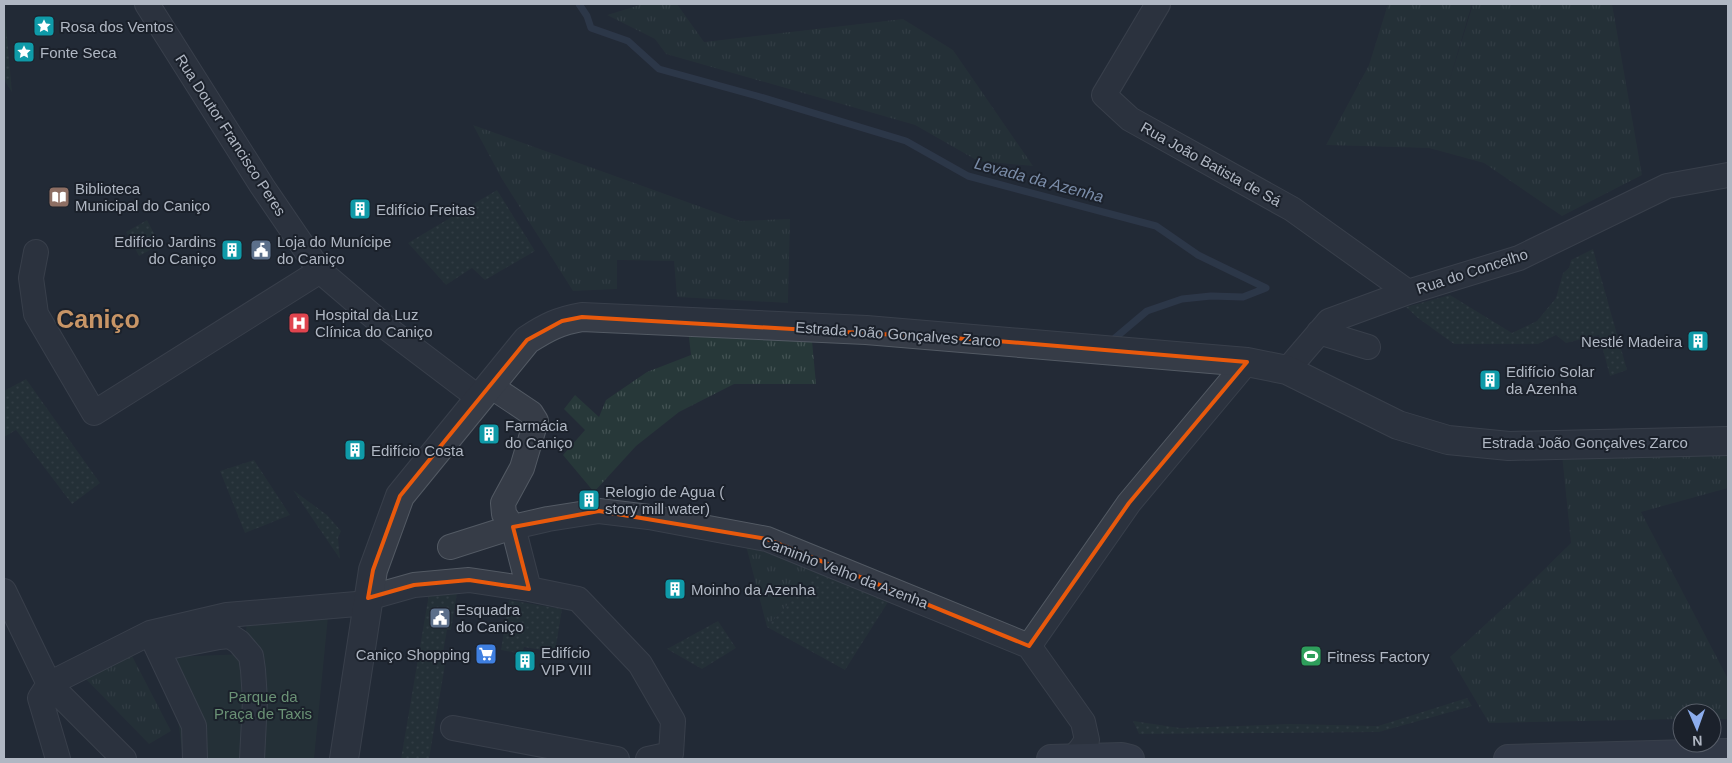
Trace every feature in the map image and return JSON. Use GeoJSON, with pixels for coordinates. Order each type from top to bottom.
{"type":"FeatureCollection","features":[{"type":"Feature","properties":{"kind":"main road"},"geometry":{"type":"LineString","coordinates":[[1508,759],[1728,754]]}},
{"type":"Feature","properties":{"kind":"main road"},"geometry":{"type":"LineString","coordinates":[[1062,758],[1122,757],[1130,759]]}},
{"type":"Feature","properties":{"kind":"street","name":"Rua Doutor Francisco Peres"},"geometry":{"type":"LineString","coordinates":[[147,4],[262,186],[320,271],[388,329],[484,392],[531,413],[536,421],[522,468],[503,503],[504,514],[513,527]]}},
{"type":"Feature","properties":{"kind":"street","name":"Rua João Batista de Sá"},"geometry":{"type":"LineString","coordinates":[[1158,4],[1104,95],[1130,119],[1292,209],[1408,292]]}},
{"type":"Feature","properties":{"kind":"street","name":"Rua do Concelho"},"geometry":{"type":"LineString","coordinates":[[1287,370],[1329,321],[1408,292],[1519,258],[1667,186],[1728,175]]}},
{"type":"Feature","properties":{"kind":"street"},"geometry":{"type":"LineString","coordinates":[[36,252],[31,278],[36,314],[94,412],[320,271]]}},
{"type":"Feature","properties":{"kind":"street","name":"Estrada João Gonçalves Zarco"},"geometry":{"type":"LineString","coordinates":[[344,759],[373,570],[400,496],[527,340],[544,329],[562,321],[582,317],[866,330],[1247,362],[1287,370],[1398,425],[1448,440],[1509,446],[1728,441]]}},
{"type":"Feature","properties":{"kind":"street"},"geometry":{"type":"LineString","coordinates":[[1319,332],[1368,346]]}},
{"type":"Feature","properties":{"kind":"street"},"geometry":{"type":"LineString","coordinates":[[1062,758],[1082,749],[1087,740],[1083,722],[1029,646],[1129,503],[1247,362]]}},
{"type":"Feature","properties":{"kind":"street","name":"Caminho Velho da Azenha"},"geometry":{"type":"LineString","coordinates":[[450,547],[513,527],[599,511],[649,517],[767,539],[1029,646]]}},
{"type":"Feature","properties":{"kind":"street"},"geometry":{"type":"LineString","coordinates":[[513,527],[529,589]]}},
{"type":"Feature","properties":{"kind":"street"},"geometry":{"type":"LineString","coordinates":[[58,759],[40,698],[49,684],[154,641],[228,615],[368,601],[414,585],[469,580],[578,599],[640,664],[674,720],[671,754],[648,759]]}},
{"type":"Feature","properties":{"kind":"street"},"geometry":{"type":"LineString","coordinates":[[4,591],[49,684],[124,759]]}},
{"type":"Feature","properties":{"kind":"street"},"geometry":{"type":"LineString","coordinates":[[154,641],[230,636],[239,642],[251,656],[255,700],[252,759]]}},
{"type":"Feature","properties":{"kind":"street"},"geometry":{"type":"LineString","coordinates":[[154,641],[194,726],[195,759]]}},
{"type":"Feature","properties":{"kind":"street"},"geometry":{"type":"LineString","coordinates":[[453,728],[617,759]]}},
{"type":"Feature","properties":{"kind":"highlighted area"},"geometry":{"type":"Polygon","coordinates":[[[582,317],[985,340],[1247,362],[1129,503],[1029,646],[767,539],[599,511],[513,527],[529,589],[469,580],[414,585],[368,598],[373,570],[400,496],[527,340],[562,321],[582,317]]]}},
{"type":"Feature","properties":{"kind":"green space"},"geometry":{"type":"Polygon","coordinates":[[[4,4],[12,92],[4,80],[4,4]]]}},
{"type":"Feature","properties":{"kind":"green space"},"geometry":{"type":"Polygon","coordinates":[[[643,4],[677,4],[704,42],[903,19],[953,50],[1033,166],[978,161],[915,125],[666,54],[655,39],[607,15],[643,4]]]}},
{"type":"Feature","properties":{"kind":"green space"},"geometry":{"type":"Polygon","coordinates":[[[1388,4],[1472,4],[1446,92],[1473,4],[1612,4],[1642,175],[1562,216],[1484,163],[1429,148],[1326,145],[1369,65],[1388,4]]]}},
{"type":"Feature","properties":{"kind":"green space"},"geometry":{"type":"Polygon","coordinates":[[[473,125],[740,221],[790,219],[788,303],[677,297],[674,261],[617,260],[617,289],[573,291],[502,179],[473,125]]]}},
{"type":"Feature","properties":{"kind":"green space"},"geometry":{"type":"Polygon","coordinates":[[[497,190],[535,251],[485,280],[472,268],[446,285],[408,243],[497,190]]]}},
{"type":"Feature","properties":{"kind":"green space"},"geometry":{"type":"Polygon","coordinates":[[[147,220],[160,245],[139,256],[126,232],[147,220]]]}},
{"type":"Feature","properties":{"kind":"green space"},"geometry":{"type":"Polygon","coordinates":[[[1593,249],[1627,370],[1610,376],[1599,335],[1566,343],[1556,335],[1538,344],[1454,344],[1406,307],[1450,295],[1512,333],[1537,321],[1556,298],[1563,273],[1569,268],[1571,260],[1593,249]]]}},
{"type":"Feature","properties":{"kind":"green space"},"geometry":{"type":"Polygon","coordinates":[[[687,320],[811,330],[816,384],[734,384],[679,412],[636,446],[594,492],[563,455],[585,430],[564,409],[575,395],[599,417],[606,400],[647,372],[691,355],[687,320]]]}},
{"type":"Feature","properties":{"kind":"green space"},"geometry":{"type":"Polygon","coordinates":[[[26,379],[100,483],[72,504],[16,430],[4,437],[4,391],[26,379]]]}},
{"type":"Feature","properties":{"kind":"green space"},"geometry":{"type":"Polygon","coordinates":[[[1728,449],[1728,488],[1641,512],[1728,679],[1728,719],[1722,719],[1722,703],[1672,703],[1672,719],[1489,723],[1450,657],[1571,543],[1562,455],[1728,449]]]}},
{"type":"Feature","properties":{"kind":"green space"},"geometry":{"type":"Polygon","coordinates":[[[254,460],[290,515],[245,533],[220,471],[254,460]]]}},
{"type":"Feature","properties":{"kind":"green space"},"geometry":{"type":"Polygon","coordinates":[[[293,490],[327,515],[341,531],[338,538],[340,559],[293,490]]]}},
{"type":"Feature","properties":{"kind":"green space"},"geometry":{"type":"Polygon","coordinates":[[[743,534],[826,563],[767,627],[743,534]]]}},
{"type":"Feature","properties":{"kind":"green space"},"geometry":{"type":"Polygon","coordinates":[[[826,563],[895,591],[845,670],[767,627],[826,563]]]}},
{"type":"Feature","properties":{"kind":"green space"},"geometry":{"type":"Polygon","coordinates":[[[430,588],[457,593],[451,630],[447,630],[442,658],[446,659],[429,759],[401,759],[430,588]]]}},
{"type":"Feature","properties":{"kind":"green space"},"geometry":{"type":"Polygon","coordinates":[[[509,600],[562,609],[555,652],[524,647],[522,654],[501,650],[509,600]]]}},
{"type":"Feature","properties":{"kind":"green space","name":"Parque da Praça de Taxis"},"geometry":{"type":"Polygon","coordinates":[[[328,617],[314,759],[183,759],[170,657],[243,654],[247,622],[328,617]]]}},
{"type":"Feature","properties":{"kind":"green space"},"geometry":{"type":"Polygon","coordinates":[[[718,621],[736,648],[702,669],[667,649],[718,621]]]}},
{"type":"Feature","properties":{"kind":"green space"},"geometry":{"type":"Polygon","coordinates":[[[131,654],[171,731],[149,744],[83,676],[131,654]]]}},
{"type":"Feature","properties":{"kind":"green space"},"geometry":{"type":"Polygon","coordinates":[[[1467,698],[1472,706],[1379,732],[1139,734],[1133,721],[1180,728],[1290,724],[1378,726],[1467,698]]]}},
{"type":"Feature","properties":{"kind":"waterway","name":"Levada da Azenha"},"geometry":{"type":"LineString","coordinates":[[579,4],[587,16],[591,28],[628,41],[659,69],[757,96],[906,141],[968,176],[1156,226],[1198,255],[1266,288],[1243,297],[1211,296],[1182,299],[1147,311],[1115,338]]}},
{"type":"Feature","properties":{"kind":"place","name":"Rosa dos Ventos"},"geometry":{"type":"Point","coordinates":[44,26]}},
{"type":"Feature","properties":{"kind":"place","name":"Fonte Seca"},"geometry":{"type":"Point","coordinates":[24,52]}},
{"type":"Feature","properties":{"kind":"place","name":"Biblioteca Municipal do Caniço"},"geometry":{"type":"Point","coordinates":[59,197]}},
{"type":"Feature","properties":{"kind":"place","name":"Edifício Freitas"},"geometry":{"type":"Point","coordinates":[360,209]}},
{"type":"Feature","properties":{"kind":"place","name":"Edifício Jardins do Caniço"},"geometry":{"type":"Point","coordinates":[232,250]}},
{"type":"Feature","properties":{"kind":"place","name":"Loja do Munícipe do Caniço"},"geometry":{"type":"Point","coordinates":[261,250]}},
{"type":"Feature","properties":{"kind":"place","name":"Hospital da Luz Clínica do Caniço"},"geometry":{"type":"Point","coordinates":[299,323]}},
{"type":"Feature","properties":{"kind":"place","name":"Nestlé Madeira"},"geometry":{"type":"Point","coordinates":[1698,341]}},
{"type":"Feature","properties":{"kind":"place","name":"Edifício Solar da Azenha"},"geometry":{"type":"Point","coordinates":[1490,380]}},
{"type":"Feature","properties":{"kind":"place","name":"Farmácia do Caniço"},"geometry":{"type":"Point","coordinates":[489,434]}},
{"type":"Feature","properties":{"kind":"place","name":"Edifício Costa"},"geometry":{"type":"Point","coordinates":[355,450]}},
{"type":"Feature","properties":{"kind":"place","name":"Relogio de Agua ( story mill water)"},"geometry":{"type":"Point","coordinates":[589,500]}},
{"type":"Feature","properties":{"kind":"place","name":"Moinho da Azenha"},"geometry":{"type":"Point","coordinates":[675,589]}},
{"type":"Feature","properties":{"kind":"place","name":"Esquadra do Caniço"},"geometry":{"type":"Point","coordinates":[440,618]}},
{"type":"Feature","properties":{"kind":"place","name":"Caniço Shopping"},"geometry":{"type":"Point","coordinates":[486,654]}},
{"type":"Feature","properties":{"kind":"place","name":"Fitness Factory"},"geometry":{"type":"Point","coordinates":[1311,656]}},
{"type":"Feature","properties":{"kind":"place","name":"Edifício VIP VIII"},"geometry":{"type":"Point","coordinates":[525,661]}},
{"type":"Feature","properties":{"kind":"district","name":"Caniço"},"geometry":{"type":"Point","coordinates":[98,319]}}]}
